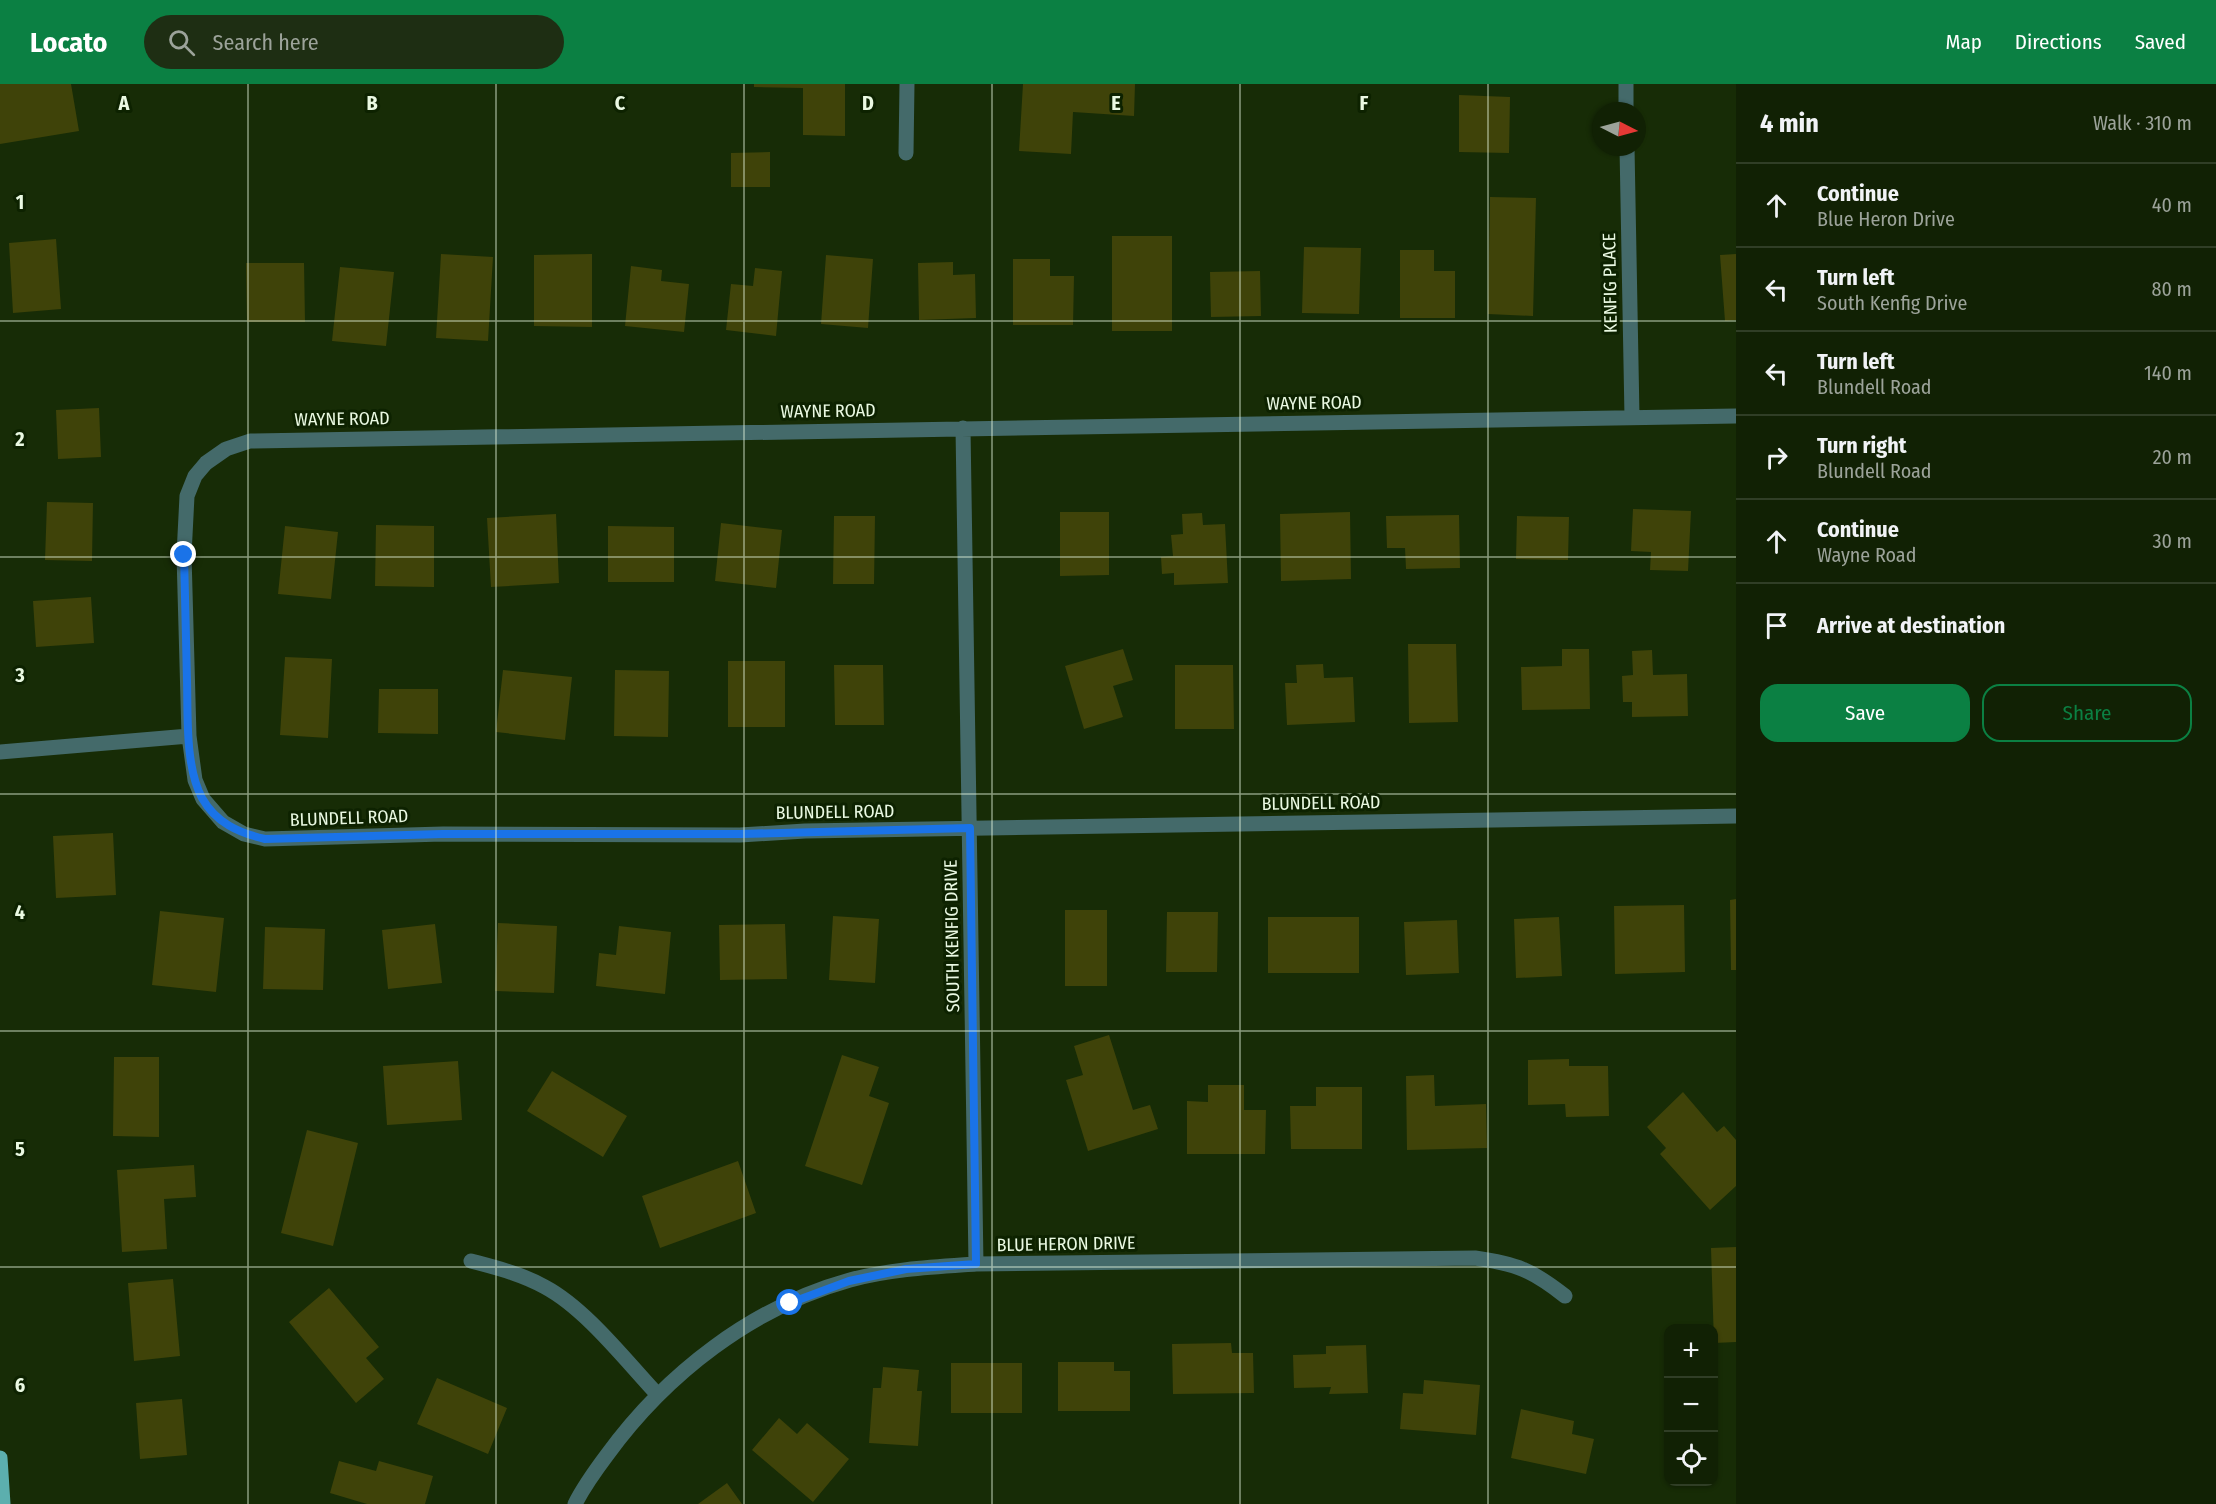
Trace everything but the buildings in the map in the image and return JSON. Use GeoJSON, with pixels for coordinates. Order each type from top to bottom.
{"type":"FeatureCollection","features":[{"type":"Feature","properties":{"kind":"main road"},"geometry":{"type":"LineString","coordinates":[[0,1458],[3,1504]]}},
{"type":"Feature","properties":{"kind":"street"},"geometry":{"type":"LineString","coordinates":[[906,153],[907,84]]}},
{"type":"Feature","properties":{"kind":"street"},"geometry":{"type":"LineString","coordinates":[[1626,84],[1626,102]]}},
{"type":"Feature","properties":{"kind":"street","name":"KENFIG PLACE"},"geometry":{"type":"LineString","coordinates":[[1627,156],[1632,417]]}},
{"type":"Feature","properties":{"kind":"street","name":"WAYNE ROAD"},"geometry":{"type":"LineString","coordinates":[[189,736],[184,555],[187,496],[195,476],[206,463],[226,449],[250,441],[1736,416]]}},
{"type":"Feature","properties":{"kind":"street","name":"SOUTH KENFIG DRIVE"},"geometry":{"type":"LineString","coordinates":[[963,428],[976,1264]]}},
{"type":"Feature","properties":{"kind":"street"},"geometry":{"type":"LineString","coordinates":[[0,752],[189,736]]}},
{"type":"Feature","properties":{"kind":"street","name":"BLUNDELL ROAD"},"geometry":{"type":"LineString","coordinates":[[189,736],[195,780],[203,799],[222,822],[244,834],[265,839],[442,834],[740,834],[970,828],[1736,816]]}},
{"type":"Feature","properties":{"kind":"street","name":"BLUE HERON DRIVE"},"geometry":{"type":"LineString","coordinates":[[575,1504],[583,1488],[623,1432],[658,1395],[706,1352],[740,1329],[790,1303],[849,1281],[906,1269],[976,1264],[1475,1258],[1509,1263],[1541,1277],[1564,1296]]}},
{"type":"Feature","properties":{"kind":"street"},"geometry":{"type":"LineString","coordinates":[[471,1261],[513,1272],[546,1287],[582,1315],[658,1395]]}},
{"type":"Feature","properties":{"kind":"route"},"geometry":{"type":"LineString","coordinates":[[184,555],[189,736],[195,780],[203,799],[222,822],[244,834],[265,839],[442,834],[740,834],[970,828],[976,1264],[906,1269],[849,1281],[790,1303]]}}]}
